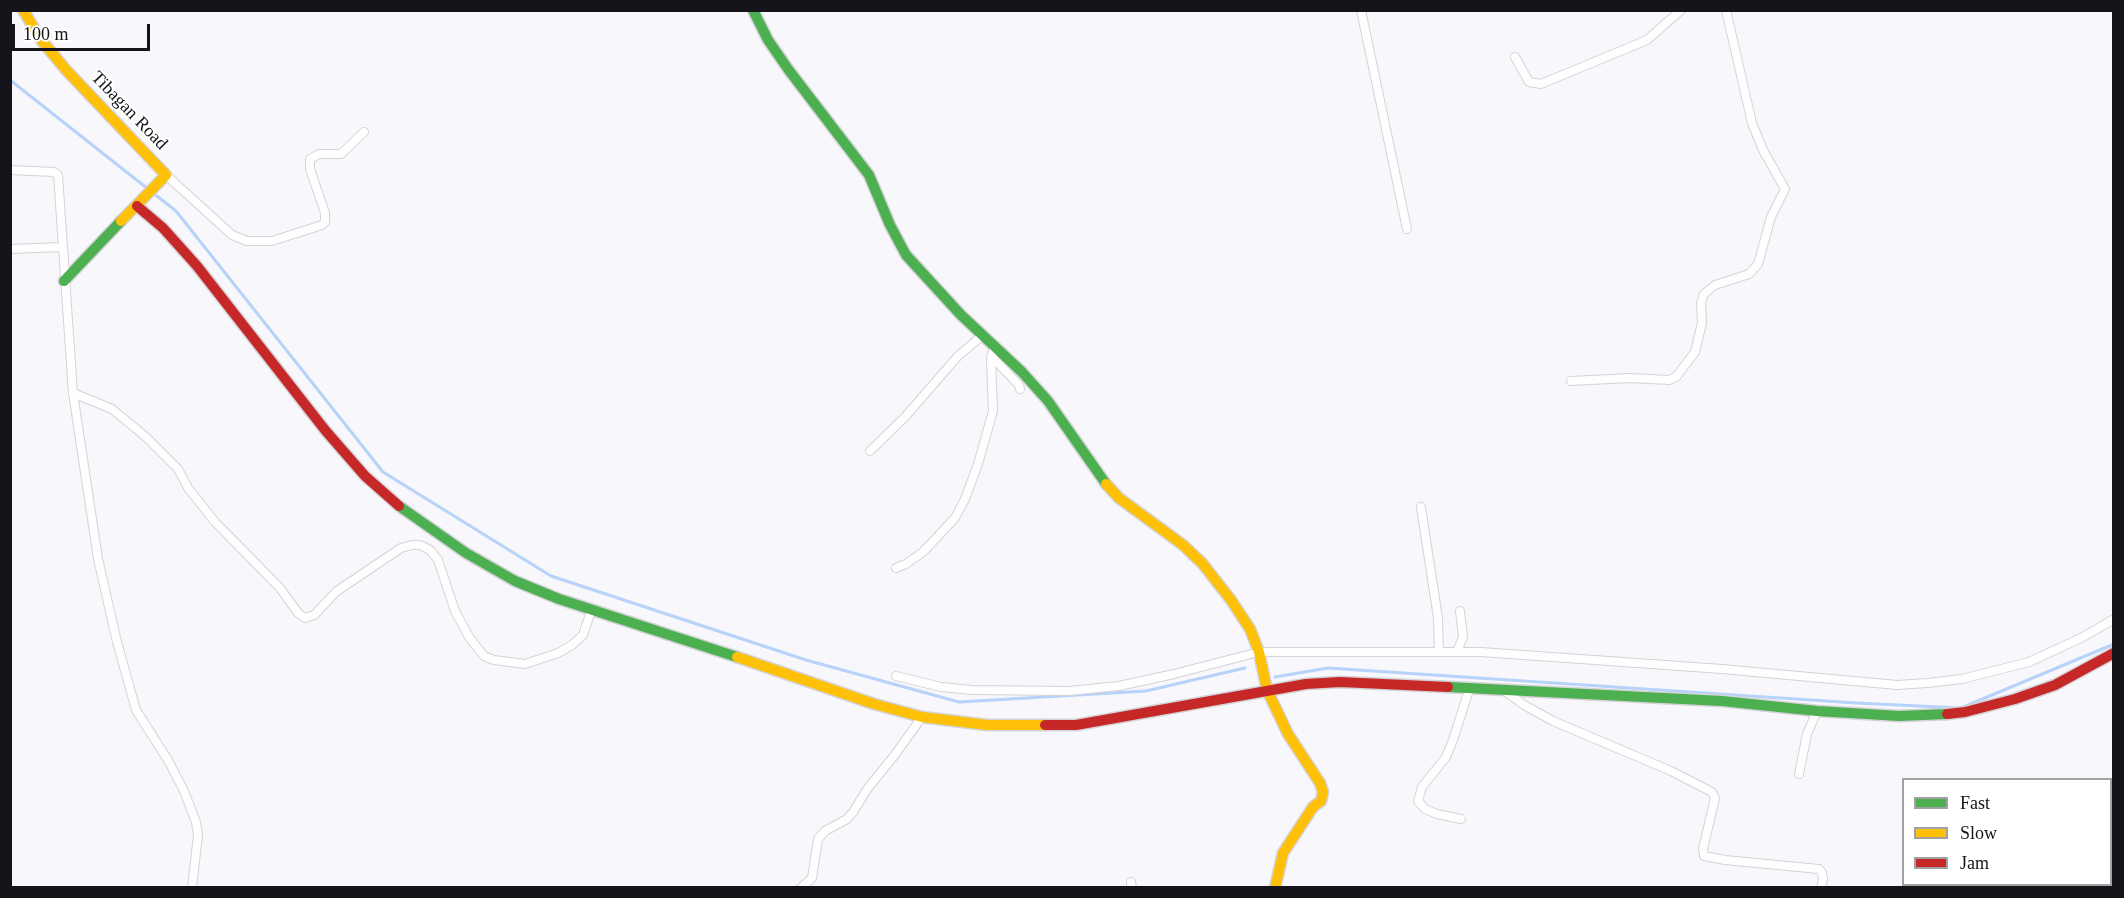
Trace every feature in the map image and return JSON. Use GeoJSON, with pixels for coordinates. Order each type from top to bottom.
{"type":"FeatureCollection","features":[{"type":"Feature","properties":{"kind":"street","name":"Tibagan Road"},"geometry":{"type":"LineString","coordinates":[[23,10],[42,41],[67,70],[166,175],[64,281]]}},
{"type":"Feature","properties":{"kind":"street"},"geometry":{"type":"LineString","coordinates":[[753,10],[768,40],[788,69],[870,175],[890,225],[906,255],[982,335],[1020,389]]}},
{"type":"Feature","properties":{"kind":"street"},"geometry":{"type":"LineString","coordinates":[[1361,10],[1407,228]]}},
{"type":"Feature","properties":{"kind":"street"},"geometry":{"type":"LineString","coordinates":[[1515,57],[1529,82],[1541,84],[1647,40],[1681,10]]}},
{"type":"Feature","properties":{"kind":"street"},"geometry":{"type":"LineString","coordinates":[[1571,381],[1630,378],[1669,380],[1676,377],[1688,365],[1695,352],[1702,322],[1701,303],[1704,294],[1715,285],[1749,274],[1758,264],[1772,217],[1785,189],[1763,150],[1752,123],[1726,10]]}},
{"type":"Feature","properties":{"kind":"street"},"geometry":{"type":"LineString","coordinates":[[166,175],[232,235],[247,241],[272,241],[322,225],[325,222],[325,213],[310,170],[310,159],[319,154],[341,154],[364,132]]}},
{"type":"Feature","properties":{"kind":"street"},"geometry":{"type":"LineString","coordinates":[[10,170],[54,172],[58,175],[74,393],[98,559],[117,642],[136,710],[169,762],[196,822],[198,835],[192,888]]}},
{"type":"Feature","properties":{"kind":"street"},"geometry":{"type":"LineString","coordinates":[[137,206],[177,242],[265,350],[345,454],[365,476],[393,501],[466,553],[515,580],[591,610],[874,704],[922,717],[1010,726],[1076,724],[1267,690],[1315,683],[1360,682],[1469,690],[1722,701],[1817,711],[1936,716],[1965,712],[2015,699],[2055,685],[2114,653]]}},
{"type":"Feature","properties":{"kind":"street"},"geometry":{"type":"LineString","coordinates":[[10,249],[62,247]]}},
{"type":"Feature","properties":{"kind":"street"},"geometry":{"type":"LineString","coordinates":[[870,451],[905,417],[958,356],[982,335]]}},
{"type":"Feature","properties":{"kind":"street"},"geometry":{"type":"LineString","coordinates":[[896,568],[923,552],[954,518],[964,499],[978,464],[993,411],[993,351]]}},
{"type":"Feature","properties":{"kind":"street"},"geometry":{"type":"LineString","coordinates":[[993,351],[1048,401],[1108,486],[1135,511],[1183,545],[1202,563],[1232,600],[1250,629],[1259,652],[1267,690],[1292,741],[1320,783],[1323,792],[1321,801],[1313,807],[1283,854],[1275,888]]}},
{"type":"Feature","properties":{"kind":"street"},"geometry":{"type":"LineString","coordinates":[[74,393],[112,409],[146,437],[178,469],[188,488],[215,522],[280,588],[298,613],[305,618],[314,615],[337,591],[401,548],[412,545],[420,545],[430,550],[438,560],[455,610],[469,637],[484,656],[494,660],[525,664],[558,653],[583,635],[591,610]]}},
{"type":"Feature","properties":{"kind":"street"},"geometry":{"type":"LineString","coordinates":[[1421,507],[1438,618],[1439,652]]}},
{"type":"Feature","properties":{"kind":"street"},"geometry":{"type":"LineString","coordinates":[[1457,652],[1463,637],[1460,610]]}},
{"type":"Feature","properties":{"kind":"street"},"geometry":{"type":"LineString","coordinates":[[896,676],[941,687],[972,690],[1092,689],[1174,675],[1259,652],[1457,652],[1712,668],[1907,684],[1962,679],[2029,662],[2083,637],[2114,619]]}},
{"type":"Feature","properties":{"kind":"street"},"geometry":{"type":"LineString","coordinates":[[1461,819],[1425,809],[1418,801],[1422,788],[1446,757],[1454,740],[1469,690]]}},
{"type":"Feature","properties":{"kind":"street"},"geometry":{"type":"LineString","coordinates":[[1505,691],[1553,721],[1671,771],[1712,792],[1715,798],[1703,849],[1704,856],[1819,869],[1823,879],[1821,888]]}},
{"type":"Feature","properties":{"kind":"street"},"geometry":{"type":"LineString","coordinates":[[1799,774],[1807,734],[1817,711]]}},
{"type":"Feature","properties":{"kind":"street"},"geometry":{"type":"LineString","coordinates":[[801,888],[812,878],[818,840],[825,831],[847,819],[853,812],[868,788],[922,717]]}},
{"type":"Feature","properties":{"kind":"waterway"},"geometry":{"type":"LineString","coordinates":[[10,80],[148,189]]}},
{"type":"Feature","properties":{"kind":"waterway"},"geometry":{"type":"LineString","coordinates":[[153,193],[176,211],[383,472],[551,576],[806,660],[959,702],[1146,691],[1245,668]]}},
{"type":"Feature","properties":{"kind":"waterway"},"geometry":{"type":"LineString","coordinates":[[1275,677],[1328,668],[1961,708],[2114,644]]}},
{"type":"Feature","properties":{"kind":"traffic: fast"},"geometry":{"type":"LineString","coordinates":[[753,10],[768,40],[788,69],[869,175],[890,225],[906,255],[961,315],[1022,372],[1048,401],[1106,484]]}},
{"type":"Feature","properties":{"kind":"traffic: fast"},"geometry":{"type":"LineString","coordinates":[[64,281],[121,221]]}},
{"type":"Feature","properties":{"kind":"traffic: fast"},"geometry":{"type":"LineString","coordinates":[[399,506],[466,553],[515,581],[559,599],[737,657]]}},
{"type":"Feature","properties":{"kind":"traffic: fast"},"geometry":{"type":"LineString","coordinates":[[1448,687],[1722,701],[1817,711],[1899,716],[1947,714]]}},
{"type":"Feature","properties":{"kind":"traffic: slow"},"geometry":{"type":"LineString","coordinates":[[23,10],[42,41],[67,71],[166,175],[121,221]]}},
{"type":"Feature","properties":{"kind":"traffic: slow"},"geometry":{"type":"LineString","coordinates":[[1106,484],[1119,498],[1183,545],[1202,563],[1231,600],[1250,629],[1259,652],[1267,690],[1288,734],[1320,783],[1323,792],[1321,801],[1313,807],[1283,853],[1275,888]]}},
{"type":"Feature","properties":{"kind":"traffic: slow"},"geometry":{"type":"LineString","coordinates":[[737,657],[874,704],[922,717],[987,725],[1045,725]]}},
{"type":"Feature","properties":{"kind":"traffic: jam"},"geometry":{"type":"LineString","coordinates":[[137,206],[163,228],[197,266],[325,430],[365,476],[399,506]]}},
{"type":"Feature","properties":{"kind":"traffic: jam"},"geometry":{"type":"LineString","coordinates":[[1947,714],[1965,712],[2015,699],[2055,685],[2114,653]]}},
{"type":"Feature","properties":{"kind":"traffic: jam"},"geometry":{"type":"LineString","coordinates":[[1045,725],[1076,725],[1306,684],[1340,682],[1448,687]]}}]}
